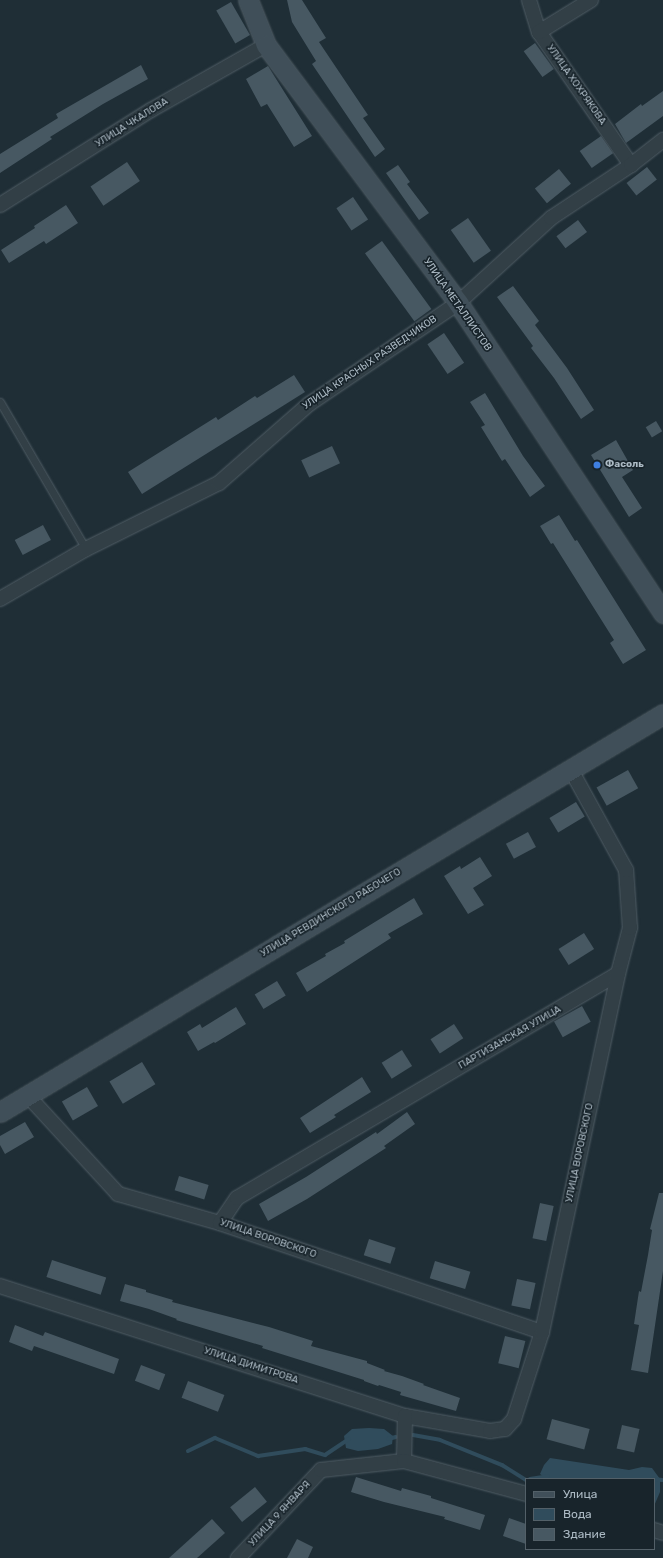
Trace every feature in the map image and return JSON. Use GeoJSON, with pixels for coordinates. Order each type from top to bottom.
{"type":"FeatureCollection","features":[{"type":"Feature","properties":{"kind":"street","name":"УЛИЦА МЕТАЛЛИСТОВ"},"geometry":{"type":"LineString","coordinates":[[248,0],[266,44],[458,304],[663,613]]}},
{"type":"Feature","properties":{"kind":"street","name":"УЛИЦА ХОХРЯКОВА"},"geometry":{"type":"LineString","coordinates":[[529,0],[539,32],[631,165]]}},
{"type":"Feature","properties":{"kind":"street"},"geometry":{"type":"LineString","coordinates":[[539,32],[591,0]]}},
{"type":"Feature","properties":{"kind":"street","name":"УЛИЦА ЧКАЛОВА"},"geometry":{"type":"LineString","coordinates":[[0,205],[151,110],[266,44]]}},
{"type":"Feature","properties":{"kind":"street","name":"УЛИЦА КРАСНЫХ РАЗВЕДЧИКОВ"},"geometry":{"type":"LineString","coordinates":[[0,599],[86,549],[219,483],[309,404],[458,304],[551,218],[631,165],[663,140]]}},
{"type":"Feature","properties":{"kind":"street","name":"УЛИЦА РЕВДИНСКОГО РАБОЧЕГО"},"geometry":{"type":"LineString","coordinates":[[0,1112],[570,768],[663,714]]}},
{"type":"Feature","properties":{"kind":"street"},"geometry":{"type":"LineString","coordinates":[[570,768],[626,870],[630,928],[618,974]]}},
{"type":"Feature","properties":{"kind":"street","name":"ПАРТИЗАНСКАЯ УЛИЦА"},"geometry":{"type":"LineString","coordinates":[[220,1223],[237,1198],[618,974]]}},
{"type":"Feature","properties":{"kind":"street","name":"УЛИЦА ВОРОВСКОГО"},"geometry":{"type":"LineString","coordinates":[[505,1429],[514,1419],[542,1332],[618,974]]}},
{"type":"Feature","properties":{"kind":"street","name":"УЛИЦА ВОРОВСКОГО"},"geometry":{"type":"LineString","coordinates":[[28,1096],[118,1194],[220,1223],[542,1332]]}},
{"type":"Feature","properties":{"kind":"street","name":"УЛИЦА ДИМИТРОВА"},"geometry":{"type":"LineString","coordinates":[[0,1286],[405,1416],[490,1431],[505,1429]]}},
{"type":"Feature","properties":{"kind":"street"},"geometry":{"type":"LineString","coordinates":[[405,1416],[404,1460],[525,1494]]}},
{"type":"Feature","properties":{"kind":"street","name":"УЛИЦА 9 ЯНВАРЯ"},"geometry":{"type":"LineString","coordinates":[[238,1558],[321,1470],[404,1460]]}},
{"type":"Feature","properties":{"kind":"lane"},"geometry":{"type":"LineString","coordinates":[[0,402],[86,549]]}},
{"type":"Feature","properties":{"kind":"water"},"geometry":{"type":"Polygon","coordinates":[[[352,1429],[384,1429],[393,1436],[392,1444],[378,1449],[358,1451],[346,1448],[344,1436],[352,1429]]]}},
{"type":"Feature","properties":{"kind":"water"},"geometry":{"type":"Polygon","coordinates":[[[550,1458],[629,1470],[642,1467],[652,1468],[660,1479],[660,1492],[655,1504],[655,1478],[546,1478],[540,1474],[544,1465],[550,1458]]]}},
{"type":"Feature","properties":{"kind":"building"},"geometry":{"type":"Polygon","coordinates":[[[287,0],[302,0],[326,38],[319,42],[368,115],[363,118],[385,149],[375,157],[312,64],[316,61],[292,22],[287,0]]]}},
{"type":"Feature","properties":{"kind":"building"},"geometry":{"type":"Polygon","coordinates":[[[231,2],[250,35],[235,43],[216,10],[231,2]]]}},
{"type":"Feature","properties":{"kind":"building"},"geometry":{"type":"Polygon","coordinates":[[[535,43],[554,69],[542,77],[524,51],[535,43]]]}},
{"type":"Feature","properties":{"kind":"building"},"geometry":{"type":"Polygon","coordinates":[[[141,65],[148,79],[103,104],[50,137],[52,139],[0,173],[0,154],[58,118],[56,114],[141,65]]]}},
{"type":"Feature","properties":{"kind":"building"},"geometry":{"type":"Polygon","coordinates":[[[268,66],[312,136],[294,147],[267,104],[261,107],[246,79],[268,66]]]}},
{"type":"Feature","properties":{"kind":"building"},"geometry":{"type":"Polygon","coordinates":[[[663,91],[663,116],[626,143],[615,124],[641,104],[642,106],[663,91]]]}},
{"type":"Feature","properties":{"kind":"building"},"geometry":{"type":"Polygon","coordinates":[[[601,136],[613,153],[592,168],[580,151],[601,136]]]}},
{"type":"Feature","properties":{"kind":"building"},"geometry":{"type":"Polygon","coordinates":[[[127,162],[140,181],[103,206],[91,187],[127,162]]]}},
{"type":"Feature","properties":{"kind":"building"},"geometry":{"type":"Polygon","coordinates":[[[398,165],[410,182],[407,184],[429,213],[419,220],[386,173],[398,165]]]}},
{"type":"Feature","properties":{"kind":"building"},"geometry":{"type":"Polygon","coordinates":[[[647,167],[657,180],[636,196],[627,183],[647,167]]]}},
{"type":"Feature","properties":{"kind":"building"},"geometry":{"type":"Polygon","coordinates":[[[559,169],[571,184],[547,203],[535,189],[559,169]]]}},
{"type":"Feature","properties":{"kind":"building"},"geometry":{"type":"Polygon","coordinates":[[[353,197],[368,219],[352,231],[336,208],[353,197]]]}},
{"type":"Feature","properties":{"kind":"building"},"geometry":{"type":"Polygon","coordinates":[[[66,205],[78,223],[46,244],[44,241],[9,263],[1,250],[35,228],[34,226],[66,205]]]}},
{"type":"Feature","properties":{"kind":"building"},"geometry":{"type":"Polygon","coordinates":[[[468,218],[491,251],[474,263],[451,230],[468,218]]]}},
{"type":"Feature","properties":{"kind":"building"},"geometry":{"type":"Polygon","coordinates":[[[578,220],[587,232],[565,248],[556,236],[578,220]]]}},
{"type":"Feature","properties":{"kind":"building"},"geometry":{"type":"Polygon","coordinates":[[[382,241],[431,309],[414,321],[365,253],[382,241]]]}},
{"type":"Feature","properties":{"kind":"building"},"geometry":{"type":"Polygon","coordinates":[[[513,286],[539,321],[535,325],[567,368],[594,410],[581,419],[554,378],[531,348],[533,346],[497,297],[513,286]]]}},
{"type":"Feature","properties":{"kind":"building"},"geometry":{"type":"Polygon","coordinates":[[[444,333],[464,363],[448,374],[427,344],[444,333]]]}},
{"type":"Feature","properties":{"kind":"building"},"geometry":{"type":"Polygon","coordinates":[[[294,375],[305,392],[142,494],[128,472],[216,417],[218,420],[255,396],[257,398],[294,375]]]}},
{"type":"Feature","properties":{"kind":"building"},"geometry":{"type":"Polygon","coordinates":[[[485,393],[523,456],[545,486],[530,497],[505,459],[502,461],[481,427],[485,425],[470,402],[485,393]]]}},
{"type":"Feature","properties":{"kind":"building"},"geometry":{"type":"Polygon","coordinates":[[[656,421],[662,431],[652,437],[646,427],[656,421]]]}},
{"type":"Feature","properties":{"kind":"building"},"geometry":{"type":"Polygon","coordinates":[[[616,440],[633,470],[622,477],[642,508],[629,517],[591,455],[616,440]]]}},
{"type":"Feature","properties":{"kind":"building"},"geometry":{"type":"Polygon","coordinates":[[[332,446],[340,463],[309,478],[301,460],[332,446]]]}},
{"type":"Feature","properties":{"kind":"building"},"geometry":{"type":"Polygon","coordinates":[[[559,515],[575,541],[577,540],[646,650],[623,664],[610,643],[614,640],[553,543],[551,544],[540,526],[559,515]]]}},
{"type":"Feature","properties":{"kind":"building"},"geometry":{"type":"Polygon","coordinates":[[[43,525],[51,540],[23,555],[15,540],[43,525]]]}},
{"type":"Feature","properties":{"kind":"building"},"geometry":{"type":"Polygon","coordinates":[[[628,770],[638,788],[607,806],[597,787],[628,770]]]}},
{"type":"Feature","properties":{"kind":"building"},"geometry":{"type":"Polygon","coordinates":[[[576,802],[585,817],[558,833],[549,818],[576,802]]]}},
{"type":"Feature","properties":{"kind":"building"},"geometry":{"type":"Polygon","coordinates":[[[528,832],[536,847],[514,859],[506,844],[528,832]]]}},
{"type":"Feature","properties":{"kind":"building"},"geometry":{"type":"Polygon","coordinates":[[[480,857],[492,876],[473,888],[484,905],[468,914],[444,876],[460,866],[461,869],[480,857]]]}},
{"type":"Feature","properties":{"kind":"building"},"geometry":{"type":"Polygon","coordinates":[[[414,898],[423,914],[388,934],[391,938],[307,992],[296,973],[326,956],[325,954],[345,943],[344,941],[414,898]]]}},
{"type":"Feature","properties":{"kind":"building"},"geometry":{"type":"Polygon","coordinates":[[[584,933],[594,949],[569,965],[559,949],[584,933]]]}},
{"type":"Feature","properties":{"kind":"building"},"geometry":{"type":"Polygon","coordinates":[[[277,981],[286,996],[263,1009],[255,994],[277,981]]]}},
{"type":"Feature","properties":{"kind":"building"},"geometry":{"type":"Polygon","coordinates":[[[582,1006],[591,1022],[563,1037],[554,1022],[582,1006]]]}},
{"type":"Feature","properties":{"kind":"building"},"geometry":{"type":"Polygon","coordinates":[[[236,1007],[246,1024],[215,1043],[214,1042],[198,1051],[187,1032],[200,1024],[202,1028],[236,1007]]]}},
{"type":"Feature","properties":{"kind":"building"},"geometry":{"type":"Polygon","coordinates":[[[454,1024],[463,1038],[440,1054],[431,1039],[454,1024]]]}},
{"type":"Feature","properties":{"kind":"building"},"geometry":{"type":"Polygon","coordinates":[[[402,1050],[412,1066],[392,1079],[382,1063],[402,1050]]]}},
{"type":"Feature","properties":{"kind":"building"},"geometry":{"type":"Polygon","coordinates":[[[142,1062],[155,1084],[123,1104],[109,1082],[142,1062]]]}},
{"type":"Feature","properties":{"kind":"building"},"geometry":{"type":"Polygon","coordinates":[[[362,1077],[371,1092],[334,1115],[336,1117],[310,1133],[300,1118],[362,1077]]]}},
{"type":"Feature","properties":{"kind":"building"},"geometry":{"type":"Polygon","coordinates":[[[87,1087],[98,1106],[73,1121],[62,1102],[87,1087]]]}},
{"type":"Feature","properties":{"kind":"building"},"geometry":{"type":"Polygon","coordinates":[[[407,1112],[415,1124],[384,1146],[386,1148],[307,1199],[268,1221],[259,1204],[306,1177],[376,1132],[377,1134],[407,1112]]]}},
{"type":"Feature","properties":{"kind":"building"},"geometry":{"type":"Polygon","coordinates":[[[25,1122],[34,1137],[5,1154],[0,1145],[0,1136],[25,1122]]]}},
{"type":"Feature","properties":{"kind":"building"},"geometry":{"type":"Polygon","coordinates":[[[179,1176],[209,1185],[204,1199],[175,1190],[179,1176]]]}},
{"type":"Feature","properties":{"kind":"building"},"geometry":{"type":"Polygon","coordinates":[[[659,1193],[663,1193],[663,1271],[648,1373],[631,1370],[639,1325],[634,1324],[639,1291],[641,1292],[652,1230],[650,1229],[659,1193]]]}},
{"type":"Feature","properties":{"kind":"building"},"geometry":{"type":"Polygon","coordinates":[[[540,1203],[554,1206],[546,1241],[533,1238],[540,1203]]]}},
{"type":"Feature","properties":{"kind":"building"},"geometry":{"type":"Polygon","coordinates":[[[369,1239],[396,1248],[390,1264],[364,1255],[369,1239]]]}},
{"type":"Feature","properties":{"kind":"building"},"geometry":{"type":"Polygon","coordinates":[[[52,1260],[106,1278],[101,1295],[46,1277],[52,1260]]]}},
{"type":"Feature","properties":{"kind":"building"},"geometry":{"type":"Polygon","coordinates":[[[435,1261],[470,1272],[465,1289],[430,1278],[435,1261]]]}},
{"type":"Feature","properties":{"kind":"building"},"geometry":{"type":"Polygon","coordinates":[[[517,1279],[536,1283],[530,1309],[511,1305],[517,1279]]]}},
{"type":"Feature","properties":{"kind":"building"},"geometry":{"type":"Polygon","coordinates":[[[125,1284],[173,1300],[172,1302],[269,1327],[313,1341],[311,1346],[367,1361],[367,1363],[385,1370],[384,1371],[402,1376],[460,1398],[456,1411],[400,1395],[401,1392],[379,1385],[378,1386],[364,1380],[262,1348],[263,1346],[176,1320],[177,1319],[149,1309],[120,1301],[125,1284]]]}},
{"type":"Feature","properties":{"kind":"building"},"geometry":{"type":"Polygon","coordinates":[[[15,1325],[43,1336],[45,1332],[119,1359],[114,1374],[34,1346],[32,1351],[9,1342],[15,1325]]]}},
{"type":"Feature","properties":{"kind":"building"},"geometry":{"type":"Polygon","coordinates":[[[505,1336],[525,1341],[519,1368],[498,1363],[505,1336]]]}},
{"type":"Feature","properties":{"kind":"building"},"geometry":{"type":"Polygon","coordinates":[[[141,1365],[165,1374],[159,1390],[135,1381],[141,1365]]]}},
{"type":"Feature","properties":{"kind":"building"},"geometry":{"type":"Polygon","coordinates":[[[188,1381],[224,1395],[218,1412],[182,1398],[188,1381]]]}},
{"type":"Feature","properties":{"kind":"building"},"geometry":{"type":"Polygon","coordinates":[[[552,1419],[590,1429],[584,1449],[547,1439],[552,1419]]]}},
{"type":"Feature","properties":{"kind":"building"},"geometry":{"type":"Polygon","coordinates":[[[622,1425],[640,1429],[634,1452],[617,1448],[622,1425]]]}},
{"type":"Feature","properties":{"kind":"building"},"geometry":{"type":"Polygon","coordinates":[[[356,1477],[401,1491],[402,1488],[431,1496],[431,1498],[485,1515],[480,1530],[444,1519],[445,1517],[351,1492],[356,1477]]]}},
{"type":"Feature","properties":{"kind":"building"},"geometry":{"type":"Polygon","coordinates":[[[255,1487],[267,1502],[242,1522],[230,1507],[255,1487]]]}},
{"type":"Feature","properties":{"kind":"building"},"geometry":{"type":"Polygon","coordinates":[[[509,1518],[525,1524],[525,1544],[503,1536],[509,1518]]]}},
{"type":"Feature","properties":{"kind":"building"},"geometry":{"type":"Polygon","coordinates":[[[212,1519],[225,1533],[197,1558],[169,1558],[212,1519]]]}},
{"type":"Feature","properties":{"kind":"building"},"geometry":{"type":"Polygon","coordinates":[[[297,1539],[313,1547],[308,1558],[287,1558],[297,1539]]]}},
{"type":"Feature","properties":{"kind":"waterway"},"geometry":{"type":"LineString","coordinates":[[413,1435],[440,1440],[502,1465],[525,1479]]}},
{"type":"Feature","properties":{"kind":"waterway"},"geometry":{"type":"LineString","coordinates":[[388,1439],[396,1437]]}},
{"type":"Feature","properties":{"kind":"waterway"},"geometry":{"type":"LineString","coordinates":[[188,1451],[215,1438],[258,1456],[305,1449],[325,1455],[349,1439]]}},
{"type":"Feature","properties":{"kind":"waterway"},"geometry":{"type":"LineString","coordinates":[[536,1478],[548,1476]]}},
{"type":"Feature","properties":{"kind":"waterway"},"geometry":{"type":"LineString","coordinates":[[655,1479],[662,1480]]}},
{"type":"Feature","properties":{"kind":"place","name":"Фасоль"},"geometry":{"type":"Point","coordinates":[597,465]}}]}
